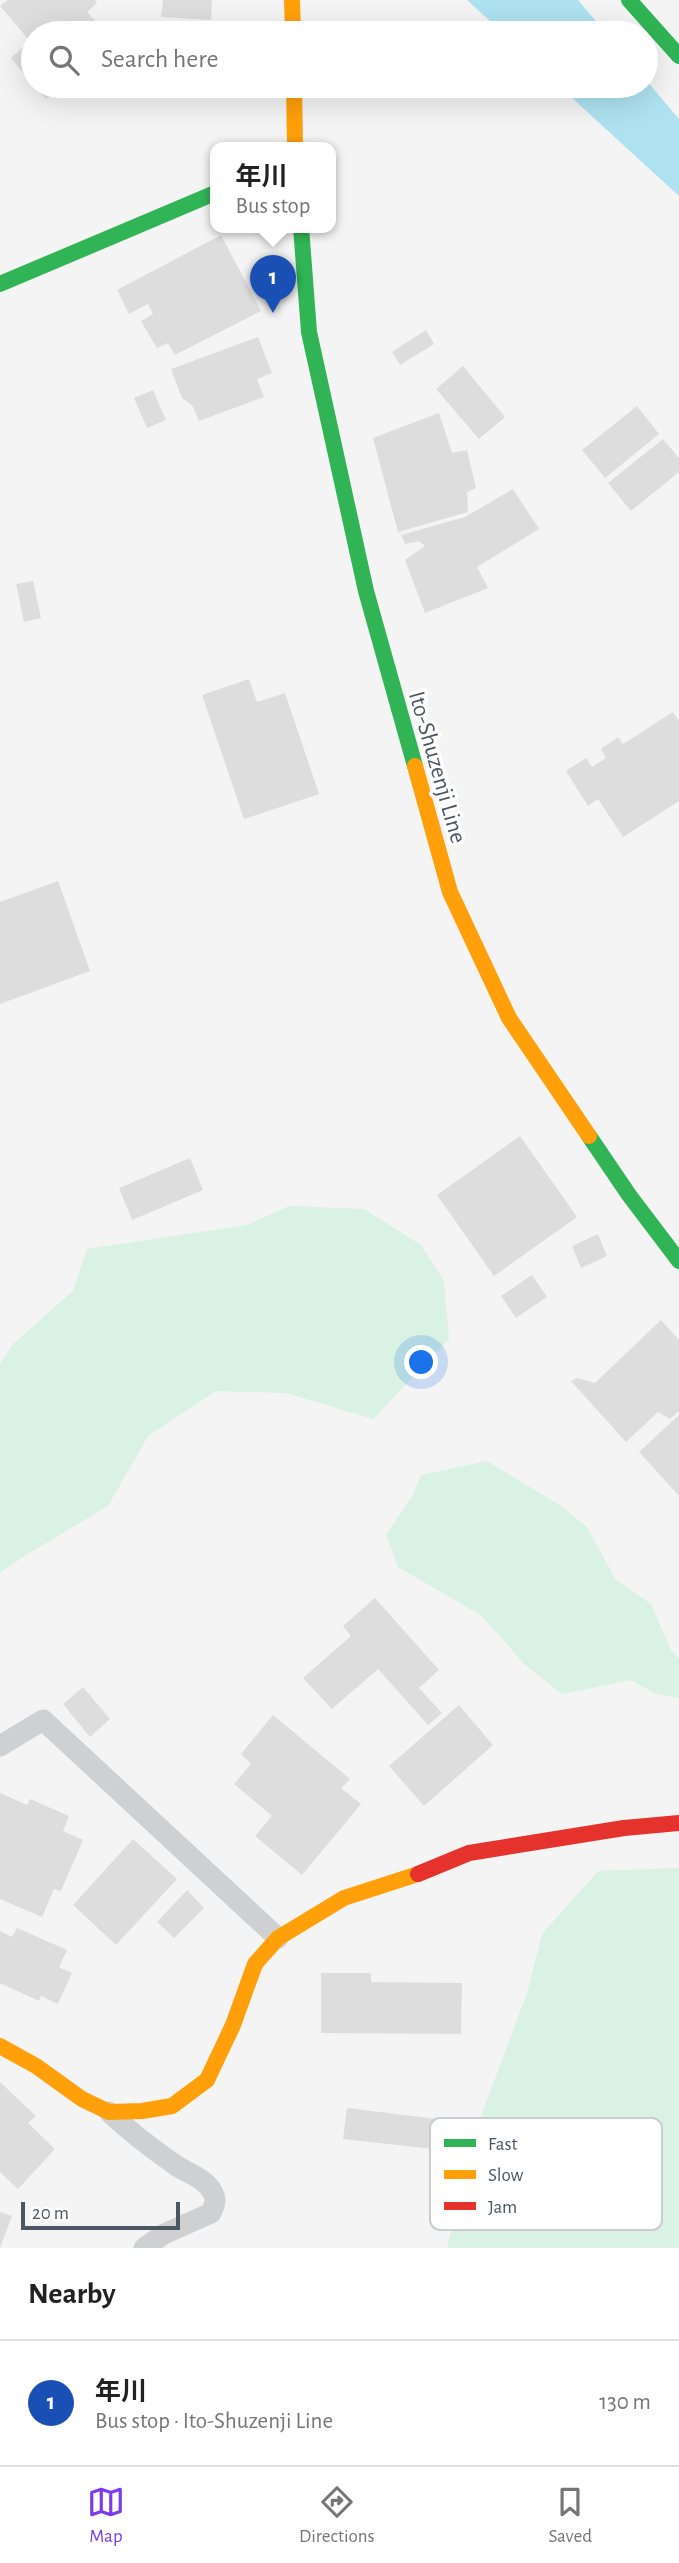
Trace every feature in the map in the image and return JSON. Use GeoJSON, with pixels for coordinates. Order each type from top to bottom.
{"type":"FeatureCollection","features":[{"type":"Feature","properties":{"kind":"main road"},"geometry":{"type":"LineString","coordinates":[[292,0],[293,21]]}},
{"type":"Feature","properties":{"kind":"main road"},"geometry":{"type":"LineString","coordinates":[[629,0],[648,21]]}},
{"type":"Feature","properties":{"kind":"main road"},"geometry":{"type":"LineString","coordinates":[[658,32],[679,56]]}},
{"type":"Feature","properties":{"kind":"main road"},"geometry":{"type":"LineString","coordinates":[[294,98],[295,142]]}},
{"type":"Feature","properties":{"kind":"main road"},"geometry":{"type":"LineString","coordinates":[[0,285],[210,195]]}},
{"type":"Feature","properties":{"kind":"main road","name":"Ito-Shuzenji Line"},"geometry":{"type":"LineString","coordinates":[[301,233],[309,332],[366,591],[450,892],[509,1018],[629,1195],[679,1261]]}},
{"type":"Feature","properties":{"kind":"main road"},"geometry":{"type":"LineString","coordinates":[[0,2046],[36,2066],[82,2099],[109,2112],[142,2111],[172,2106],[207,2080],[233,2025],[255,1964],[278,1938],[344,1898],[407,1878],[469,1853],[624,1828],[679,1823]]}},
{"type":"Feature","properties":{"kind":"lane"},"geometry":{"type":"LineString","coordinates":[[0,1746],[43,1720],[278,1938]]}},
{"type":"Feature","properties":{"kind":"lane"},"geometry":{"type":"LineString","coordinates":[[109,2112],[128,2130],[177,2166],[202,2180],[212,2191],[216,2201],[211,2213],[163,2234],[144,2248]]}},
{"type":"Feature","properties":{"kind":"green space"},"geometry":{"type":"Polygon","coordinates":[[[289,1206],[364,1209],[421,1245],[444,1281],[449,1339],[373,1419],[286,1393],[216,1391],[148,1436],[108,1506],[0,1573],[0,1365],[12,1345],[73,1291],[87,1249],[247,1225],[289,1206]]]}},
{"type":"Feature","properties":{"kind":"green space"},"geometry":{"type":"Polygon","coordinates":[[[487,1461],[561,1506],[587,1527],[615,1579],[651,1604],[671,1650],[679,1658],[679,1698],[656,1694],[631,1680],[562,1694],[524,1664],[482,1616],[398,1567],[386,1535],[412,1496],[421,1475],[487,1461]]]}},
{"type":"Feature","properties":{"kind":"green space"},"geometry":{"type":"Polygon","coordinates":[[[679,1868],[679,2248],[447,2248],[451,2230],[662,2230],[662,2118],[480,2118],[527,1993],[542,1934],[598,1871],[679,1868]]]}},
{"type":"Feature","properties":{"kind":"water"},"geometry":{"type":"Polygon","coordinates":[[[467,0],[578,0],[596,21],[490,21],[467,0]]]}},
{"type":"Feature","properties":{"kind":"water"},"geometry":{"type":"Polygon","coordinates":[[[658,94],[679,119],[679,196],[572,98],[658,98],[658,94]]]}},
{"type":"Feature","properties":{"kind":"building"},"geometry":{"type":"Polygon","coordinates":[[[8,0],[95,0],[97,3],[87,12],[95,21],[21,21],[21,30],[0,6],[8,0]]]}},
{"type":"Feature","properties":{"kind":"building"},"geometry":{"type":"Polygon","coordinates":[[[163,0],[212,0],[211,20],[161,17],[163,0]]]}},
{"type":"Feature","properties":{"kind":"building"},"geometry":{"type":"Polygon","coordinates":[[[21,49],[21,70],[11,58],[21,49]]]}},
{"type":"Feature","properties":{"kind":"building"},"geometry":{"type":"Polygon","coordinates":[[[221,235],[261,311],[175,355],[168,343],[157,348],[141,321],[153,314],[148,304],[129,314],[117,290],[221,235]]]}},
{"type":"Feature","properties":{"kind":"building"},"geometry":{"type":"Polygon","coordinates":[[[426,330],[434,344],[400,365],[392,352],[426,330]]]}},
{"type":"Feature","properties":{"kind":"building"},"geometry":{"type":"Polygon","coordinates":[[[258,337],[272,373],[257,379],[264,397],[199,421],[192,405],[182,398],[171,369],[258,337]]]}},
{"type":"Feature","properties":{"kind":"building"},"geometry":{"type":"Polygon","coordinates":[[[463,366],[505,417],[479,439],[436,389],[463,366]]]}},
{"type":"Feature","properties":{"kind":"building"},"geometry":{"type":"Polygon","coordinates":[[[153,390],[166,420],[147,428],[134,398],[153,390]]]}},
{"type":"Feature","properties":{"kind":"building"},"geometry":{"type":"Polygon","coordinates":[[[637,406],[659,434],[605,478],[582,450],[637,406]]]}},
{"type":"Feature","properties":{"kind":"building"},"geometry":{"type":"Polygon","coordinates":[[[439,413],[452,453],[467,450],[476,488],[467,492],[468,512],[398,532],[373,438],[439,413]]]}},
{"type":"Feature","properties":{"kind":"building"},"geometry":{"type":"Polygon","coordinates":[[[663,439],[679,458],[679,472],[631,511],[608,483],[663,439]]]}},
{"type":"Feature","properties":{"kind":"building"},"geometry":{"type":"Polygon","coordinates":[[[513,489],[539,529],[477,567],[488,588],[425,613],[405,560],[425,546],[419,541],[405,544],[401,535],[465,517],[513,489]]]}},
{"type":"Feature","properties":{"kind":"building"},"geometry":{"type":"Polygon","coordinates":[[[33,581],[41,618],[24,622],[16,584],[33,581]]]}},
{"type":"Feature","properties":{"kind":"building"},"geometry":{"type":"Polygon","coordinates":[[[249,679],[257,702],[285,693],[319,794],[244,819],[202,695],[249,679]]]}},
{"type":"Feature","properties":{"kind":"building"},"geometry":{"type":"Polygon","coordinates":[[[673,712],[679,721],[679,801],[623,837],[598,799],[588,806],[566,771],[586,758],[592,767],[606,758],[601,749],[618,737],[623,744],[673,712]]]}},
{"type":"Feature","properties":{"kind":"building"},"geometry":{"type":"Polygon","coordinates":[[[58,881],[90,971],[0,1004],[0,902],[58,881]]]}},
{"type":"Feature","properties":{"kind":"building"},"geometry":{"type":"Polygon","coordinates":[[[520,1136],[577,1217],[494,1276],[437,1195],[520,1136]]]}},
{"type":"Feature","properties":{"kind":"building"},"geometry":{"type":"Polygon","coordinates":[[[190,1158],[203,1190],[132,1220],[119,1188],[190,1158]]]}},
{"type":"Feature","properties":{"kind":"building"},"geometry":{"type":"Polygon","coordinates":[[[598,1234],[607,1256],[581,1268],[572,1246],[598,1234]]]}},
{"type":"Feature","properties":{"kind":"building"},"geometry":{"type":"Polygon","coordinates":[[[532,1275],[547,1297],[516,1318],[501,1296],[532,1275]]]}},
{"type":"Feature","properties":{"kind":"building"},"geometry":{"type":"Polygon","coordinates":[[[661,1320],[679,1340],[679,1411],[670,1419],[658,1412],[626,1442],[571,1381],[577,1378],[595,1383],[661,1320]]]}},
{"type":"Feature","properties":{"kind":"building"},"geometry":{"type":"Polygon","coordinates":[[[679,1415],[679,1496],[639,1452],[679,1415]]]}},
{"type":"Feature","properties":{"kind":"building"},"geometry":{"type":"Polygon","coordinates":[[[375,1598],[439,1670],[419,1688],[442,1713],[428,1725],[378,1669],[332,1709],[303,1678],[351,1636],[343,1626],[375,1598]]]}},
{"type":"Feature","properties":{"kind":"building"},"geometry":{"type":"Polygon","coordinates":[[[83,1687],[110,1719],[90,1737],[63,1704],[83,1687]]]}},
{"type":"Feature","properties":{"kind":"building"},"geometry":{"type":"Polygon","coordinates":[[[459,1705],[493,1745],[424,1806],[389,1766],[459,1705]]]}},
{"type":"Feature","properties":{"kind":"building"},"geometry":{"type":"Polygon","coordinates":[[[273,1715],[350,1779],[341,1788],[361,1804],[302,1875],[255,1836],[272,1816],[234,1784],[251,1764],[241,1754],[273,1715]]]}},
{"type":"Feature","properties":{"kind":"building"},"geometry":{"type":"Polygon","coordinates":[[[0,1793],[27,1805],[30,1799],[69,1816],[63,1831],[83,1840],[61,1891],[54,1889],[42,1917],[0,1899],[0,1793]]]}},
{"type":"Feature","properties":{"kind":"building"},"geometry":{"type":"Polygon","coordinates":[[[133,1839],[177,1879],[116,1945],[73,1905],[133,1839]]]}},
{"type":"Feature","properties":{"kind":"building"},"geometry":{"type":"Polygon","coordinates":[[[187,1890],[204,1908],[174,1938],[157,1922],[187,1890]]]}},
{"type":"Feature","properties":{"kind":"building"},"geometry":{"type":"Polygon","coordinates":[[[17,1928],[67,1950],[59,1967],[72,1973],[58,2004],[41,1996],[39,2001],[0,1983],[0,1931],[12,1937],[17,1928]]]}},
{"type":"Feature","properties":{"kind":"building"},"geometry":{"type":"Polygon","coordinates":[[[321,1973],[371,1973],[371,1982],[462,1983],[461,2034],[321,2033],[321,1973]]]}},
{"type":"Feature","properties":{"kind":"building"},"geometry":{"type":"Polygon","coordinates":[[[0,2082],[36,2116],[28,2123],[55,2149],[18,2189],[0,2172],[0,2082]]]}},
{"type":"Feature","properties":{"kind":"building"},"geometry":{"type":"Polygon","coordinates":[[[347,2108],[430,2118],[430,2149],[343,2139],[347,2108]]]}},
{"type":"Feature","properties":{"kind":"building"},"geometry":{"type":"Polygon","coordinates":[[[0,2212],[12,2216],[0,2248],[0,2212]]]}},
{"type":"Feature","properties":{"kind":"traffic: fast"},"geometry":{"type":"LineString","coordinates":[[629,0],[648,21]]}},
{"type":"Feature","properties":{"kind":"traffic: fast"},"geometry":{"type":"LineString","coordinates":[[658,32],[679,56]]}},
{"type":"Feature","properties":{"kind":"traffic: fast"},"geometry":{"type":"LineString","coordinates":[[0,284],[210,195]]}},
{"type":"Feature","properties":{"kind":"traffic: fast"},"geometry":{"type":"LineString","coordinates":[[301,233],[309,332],[366,591],[415,766]]}},
{"type":"Feature","properties":{"kind":"traffic: fast"},"geometry":{"type":"LineString","coordinates":[[589,1136],[679,1261]]}},
{"type":"Feature","properties":{"kind":"traffic: slow"},"geometry":{"type":"LineString","coordinates":[[292,0],[293,21]]}},
{"type":"Feature","properties":{"kind":"traffic: slow"},"geometry":{"type":"LineString","coordinates":[[294,98],[295,142]]}},
{"type":"Feature","properties":{"kind":"traffic: slow"},"geometry":{"type":"LineString","coordinates":[[415,766],[450,892],[509,1018],[589,1136]]}},
{"type":"Feature","properties":{"kind":"traffic: slow"},"geometry":{"type":"LineString","coordinates":[[0,2046],[36,2066],[82,2099],[109,2112],[142,2111],[172,2106],[207,2080],[233,2025],[255,1964],[278,1938],[344,1898],[418,1874]]}},
{"type":"Feature","properties":{"kind":"traffic: jam"},"geometry":{"type":"LineString","coordinates":[[418,1874],[469,1853],[624,1828],[679,1823]]}},
{"type":"Feature","properties":{"kind":"place","name":"年川"},"geometry":{"type":"Point","coordinates":[273,313]}}]}
